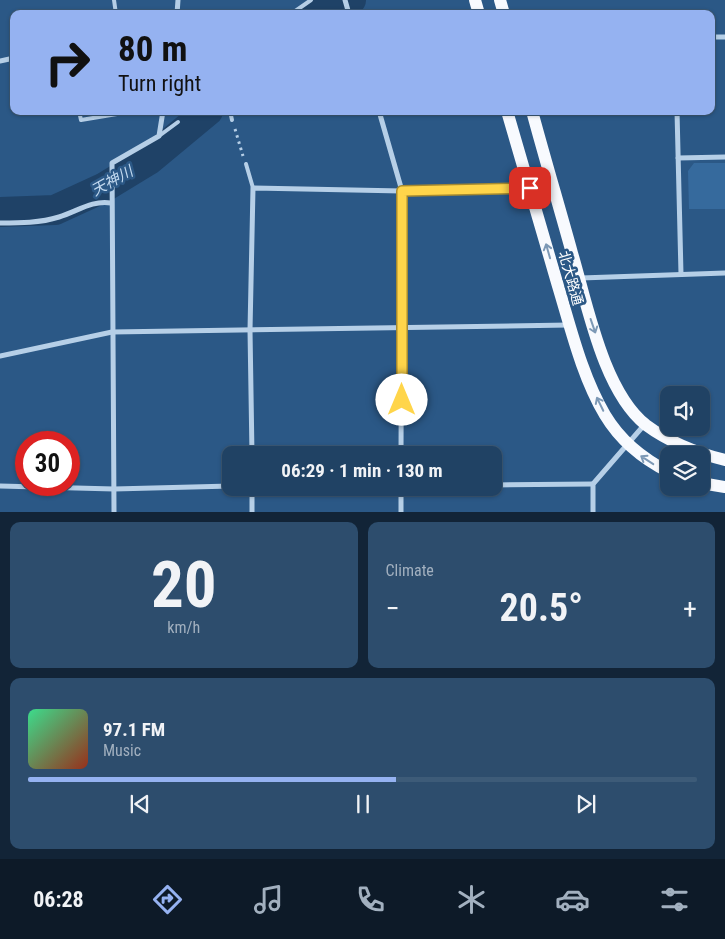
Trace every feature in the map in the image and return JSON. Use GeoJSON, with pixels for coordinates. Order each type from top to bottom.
{"type":"FeatureCollection","features":[{"type":"Feature","properties":{"kind":"main road","name":"北大路通"},"geometry":{"type":"LineString","coordinates":[[508,115],[569,324],[585,372],[600,406],[616,431],[643,458],[660,467]]}},
{"type":"Feature","properties":{"kind":"main road","name":"北大路通"},"geometry":{"type":"LineString","coordinates":[[533,115],[591,320],[610,375],[630,407],[645,424]]}},
{"type":"Feature","properties":{"kind":"main road"},"geometry":{"type":"LineString","coordinates":[[645,424],[692,450],[725,460]]}},
{"type":"Feature","properties":{"kind":"main road"},"geometry":{"type":"LineString","coordinates":[[710,484],[725,487]]}},
{"type":"Feature","properties":{"kind":"street"},"geometry":{"type":"LineString","coordinates":[[114,512],[112,163],[159,136],[163,115]]}},
{"type":"Feature","properties":{"kind":"street"},"geometry":{"type":"LineString","coordinates":[[380,115],[402,191],[401,446]]}},
{"type":"Feature","properties":{"kind":"street"},"geometry":{"type":"LineString","coordinates":[[677,115],[681,274]]}},
{"type":"Feature","properties":{"kind":"street"},"geometry":{"type":"LineString","coordinates":[[678,158],[725,157]]}},
{"type":"Feature","properties":{"kind":"street"},"geometry":{"type":"LineString","coordinates":[[252,446],[250,330],[253,188],[402,191],[530,188]]}},
{"type":"Feature","properties":{"kind":"street"},"geometry":{"type":"LineString","coordinates":[[0,223],[31,222],[58,217],[98,201],[112,203]]}},
{"type":"Feature","properties":{"kind":"street"},"geometry":{"type":"LineString","coordinates":[[580,278],[725,273]]}},
{"type":"Feature","properties":{"kind":"street"},"geometry":{"type":"LineString","coordinates":[[0,356],[112,332],[569,324]]}},
{"type":"Feature","properties":{"kind":"street"},"geometry":{"type":"LineString","coordinates":[[593,512],[593,484],[645,424]]}},
{"type":"Feature","properties":{"kind":"street"},"geometry":{"type":"LineString","coordinates":[[502,485],[593,484]]}},
{"type":"Feature","properties":{"kind":"street"},"geometry":{"type":"LineString","coordinates":[[0,486],[114,489],[222,486]]}},
{"type":"Feature","properties":{"kind":"street"},"geometry":{"type":"LineString","coordinates":[[252,496],[252,512]]}},
{"type":"Feature","properties":{"kind":"street"},"geometry":{"type":"LineString","coordinates":[[401,496],[401,512]]}},
{"type":"Feature","properties":{"kind":"lane"},"geometry":{"type":"LineString","coordinates":[[297,10],[311,0]]}},
{"type":"Feature","properties":{"kind":"lane"},"geometry":{"type":"LineString","coordinates":[[80,115],[81,120],[111,115]]}},
{"type":"Feature","properties":{"kind":"lane"},"geometry":{"type":"LineString","coordinates":[[231,115],[232,120]]}},
{"type":"Feature","properties":{"kind":"lane"},"geometry":{"type":"LineString","coordinates":[[159,136],[178,122]]}},
{"type":"Feature","properties":{"kind":"lane"},"geometry":{"type":"LineString","coordinates":[[246,164],[253,188]]}},
{"type":"Feature","properties":{"kind":"path"},"geometry":{"type":"LineString","coordinates":[[232,120],[246,164]]}},
{"type":"Feature","properties":{"kind":"shaded area"},"geometry":{"type":"Polygon","coordinates":[[[694,163],[725,163],[725,209],[689,209],[688,171],[694,163]]]}},
{"type":"Feature","properties":{"kind":"waterway","name":"天神川"},"geometry":{"type":"LineString","coordinates":[[323,10],[351,0]]}},
{"type":"Feature","properties":{"kind":"waterway","name":"天神川"},"geometry":{"type":"LineString","coordinates":[[0,212],[55,210],[103,188],[149,160],[203,115]]}},
{"type":"Feature","properties":{"kind":"route"},"geometry":{"type":"LineString","coordinates":[[402,400],[402,191],[530,188]]}}]}
